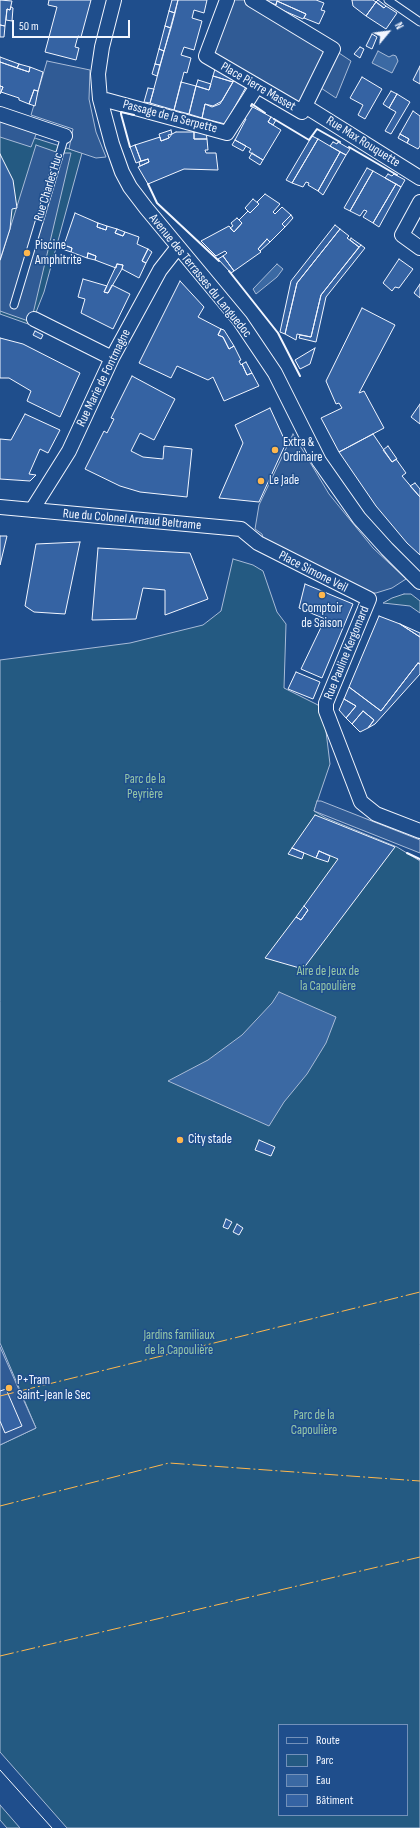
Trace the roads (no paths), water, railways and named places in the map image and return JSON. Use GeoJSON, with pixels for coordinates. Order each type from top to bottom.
{"type":"FeatureCollection","features":[{"type":"Feature","properties":{"kind":"street","name":"Avenue des Terrasses du Languedoc"},"geometry":{"type":"LineString","coordinates":[[114,0],[102,47],[98,74],[100,99],[122,172],[130,187],[240,321],[275,373],[302,428],[329,476],[359,518],[386,549],[420,582]]}},
{"type":"Feature","properties":{"kind":"street","name":"Place Pierre Masset"},"geometry":{"type":"LineString","coordinates":[[227,0],[206,56],[302,112],[333,49],[252,0]]}},
{"type":"Feature","properties":{"kind":"street","name":"Passage de la Serpette"},"geometry":{"type":"LineString","coordinates":[[106,100],[227,133],[257,86]]}},
{"type":"Feature","properties":{"kind":"street","name":"Rue Max Rouquette"},"geometry":{"type":"LineString","coordinates":[[305,106],[420,178]]}},
{"type":"Feature","properties":{"kind":"street","name":"Rue Charles Huc"},"geometry":{"type":"LineString","coordinates":[[0,114],[65,136]]}},
{"type":"Feature","properties":{"kind":"street"},"geometry":{"type":"LineString","coordinates":[[420,202],[402,235],[420,248]]}},
{"type":"Feature","properties":{"kind":"street","name":"Rue Marie de Fontmagne"},"geometry":{"type":"LineString","coordinates":[[32,510],[68,451],[112,358],[160,270],[178,247]]}},
{"type":"Feature","properties":{"kind":"street"},"geometry":{"type":"LineString","coordinates":[[34,319],[112,358]]}},
{"type":"Feature","properties":{"kind":"street","name":"Rue du Colonel Arnaud Beltrame"},"geometry":{"type":"LineString","coordinates":[[0,507],[241,530],[258,543]]}},
{"type":"Feature","properties":{"kind":"street","name":"Place Simone Veil"},"geometry":{"type":"LineString","coordinates":[[258,543],[369,599]]}},
{"type":"Feature","properties":{"kind":"street","name":"Rue Pauline Kergomard"},"geometry":{"type":"LineString","coordinates":[[369,599],[326,702],[326,711],[361,802],[376,814],[420,831]]}},
{"type":"Feature","properties":{"kind":"lane"},"geometry":{"type":"LineString","coordinates":[[388,0],[420,22]]}},
{"type":"Feature","properties":{"kind":"lane","name":"Rue Charles Huc"},"geometry":{"type":"LineString","coordinates":[[14,305],[65,136]]}},
{"type":"Feature","properties":{"kind":"water"},"geometry":{"type":"Polygon","coordinates":[[[378,51],[389,57],[393,55],[396,56],[398,61],[392,73],[372,63],[378,51]]]}},
{"type":"Feature","properties":{"kind":"water"},"geometry":{"type":"Polygon","coordinates":[[[277,264],[283,269],[277,277],[256,294],[253,289],[277,264]]]}},
{"type":"Feature","properties":{"kind":"water"},"geometry":{"type":"Polygon","coordinates":[[[279,992],[336,1017],[326,1043],[307,1074],[284,1102],[269,1126],[168,1081],[208,1060],[242,1035],[272,1003],[279,992]]]}},
{"type":"Feature","properties":{"kind":"tram line"},"geometry":{"type":"LineString","coordinates":[[0,1770],[52,1828]]}},
{"type":"Feature","properties":{"kind":"place","name":"Piscine Amphitrite"},"geometry":{"type":"Point","coordinates":[27,253]}},
{"type":"Feature","properties":{"kind":"place","name":"Extra & Ordinaire"},"geometry":{"type":"Point","coordinates":[275,450]}},
{"type":"Feature","properties":{"kind":"place","name":"Le Jade"},"geometry":{"type":"Point","coordinates":[261,481]}},
{"type":"Feature","properties":{"kind":"place","name":"Comptoir de Saison"},"geometry":{"type":"Point","coordinates":[322,595]}},
{"type":"Feature","properties":{"kind":"place","name":"City stade"},"geometry":{"type":"Point","coordinates":[180,1140]}},
{"type":"Feature","properties":{"kind":"place","name":"P+Tram Saint-Jean le Sec"},"geometry":{"type":"Point","coordinates":[9,1388]}},
{"type":"Feature","properties":{"kind":"park label","name":"Parc de la Peyrière"},"geometry":{"type":"Point","coordinates":[145,788]}},
{"type":"Feature","properties":{"kind":"park label","name":"Aire de Jeux de la Capoulière"},"geometry":{"type":"Point","coordinates":[328,980]}},
{"type":"Feature","properties":{"kind":"park label","name":"Jardins familiaux de la Capoulière"},"geometry":{"type":"Point","coordinates":[179,1344]}},
{"type":"Feature","properties":{"kind":"park label","name":"Parc de la Capoulière"},"geometry":{"type":"Point","coordinates":[314,1424]}}]}
